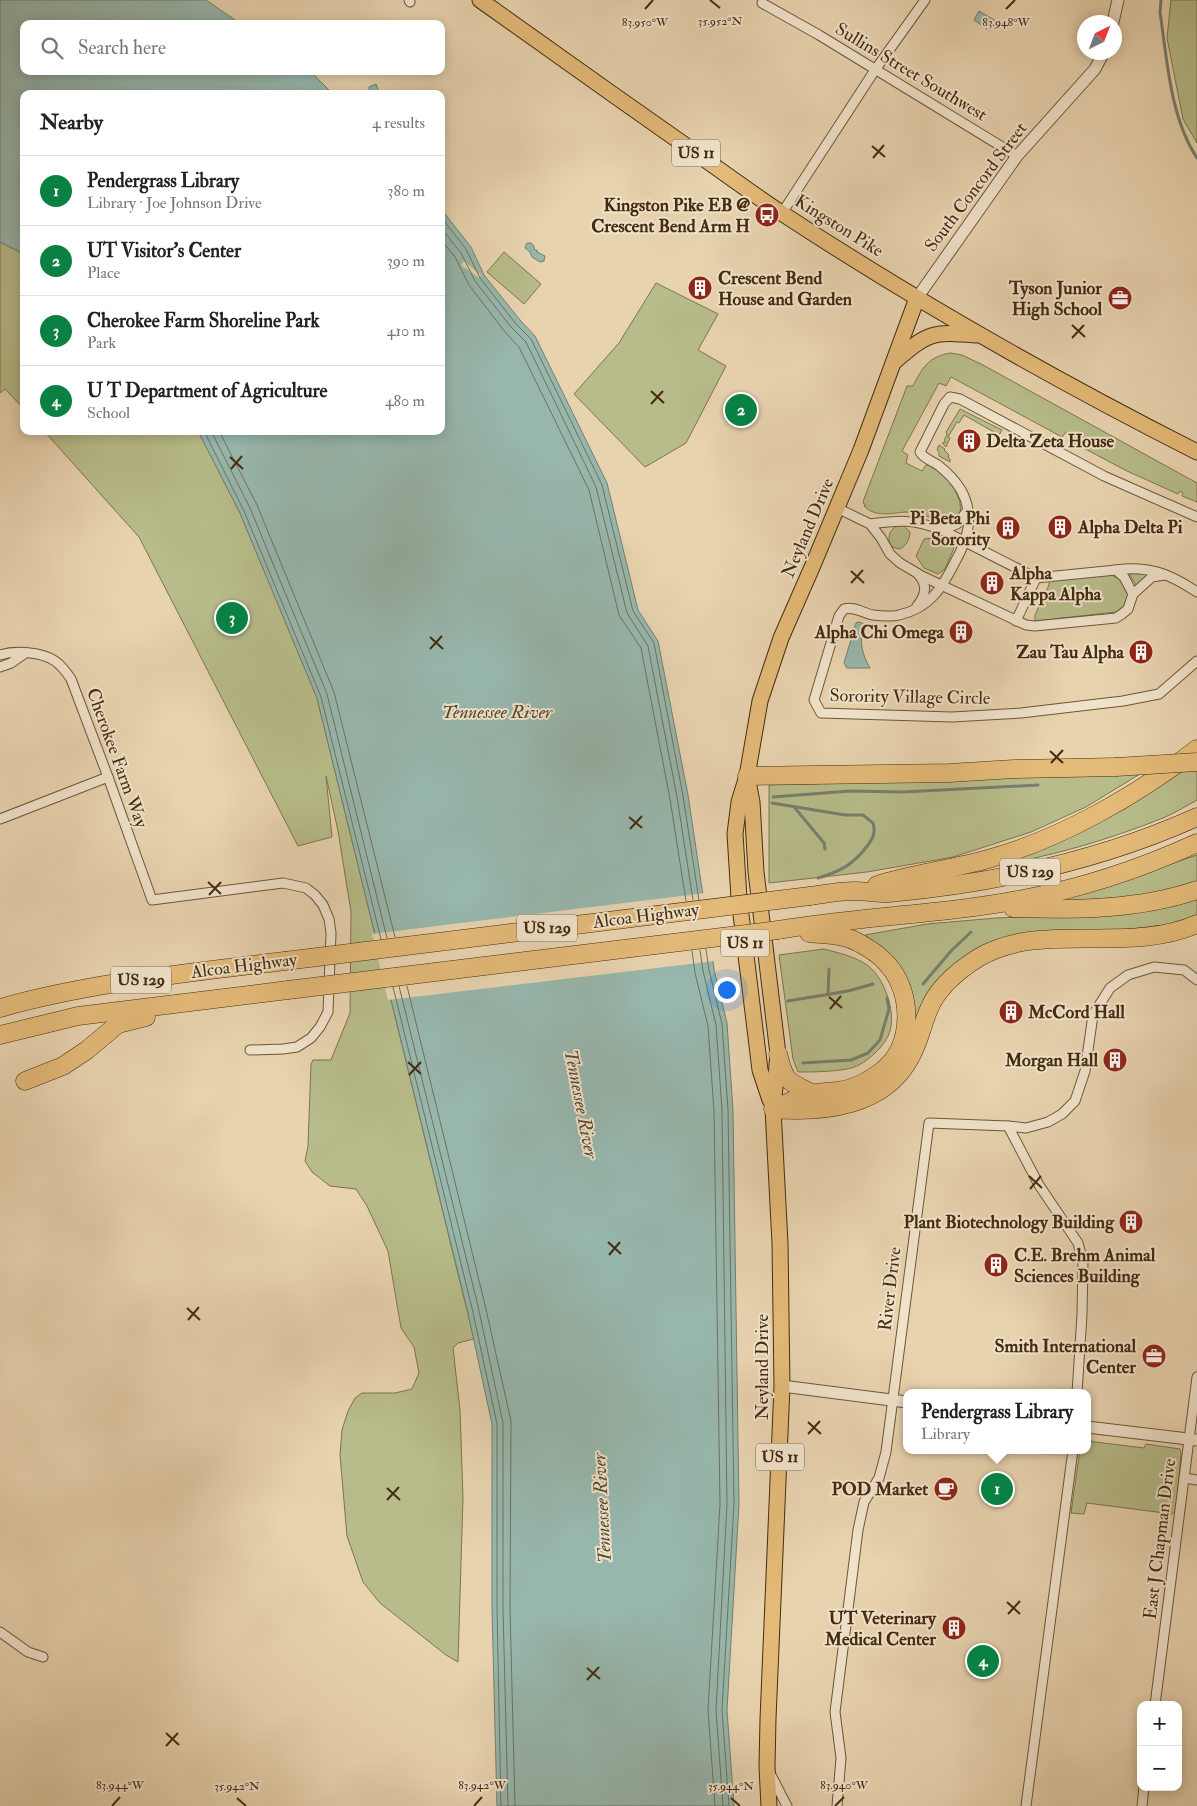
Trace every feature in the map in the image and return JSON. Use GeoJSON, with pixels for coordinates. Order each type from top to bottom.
{"type":"FeatureCollection","features":[{"type":"Feature","properties":{"kind":"highway"},"geometry":{"type":"LineString","coordinates":[[855,891],[990,859],[1039,841],[1121,800],[1153,781],[1197,749]]}},
{"type":"Feature","properties":{"kind":"highway"},"geometry":{"type":"LineString","coordinates":[[747,776],[949,773],[1197,762]]}},
{"type":"Feature","properties":{"kind":"highway","name":"Alcoa Highway"},"geometry":{"type":"LineString","coordinates":[[0,1008],[69,991],[169,976],[810,896],[855,891],[887,893],[1004,878],[1052,868],[1160,834],[1197,816]]}},
{"type":"Feature","properties":{"kind":"highway","name":"Alcoa Highway"},"geometry":{"type":"LineString","coordinates":[[0,1036],[78,1016],[778,930],[815,929],[1024,899],[1120,873],[1197,843]]}},
{"type":"Feature","properties":{"kind":"highway"},"geometry":{"type":"LineString","coordinates":[[970,907],[1028,909],[1105,907],[1147,902],[1183,895],[1197,890]]}},
{"type":"Feature","properties":{"kind":"highway"},"geometry":{"type":"LineString","coordinates":[[773,1109],[801,1111],[841,1106],[854,1103],[880,1091],[892,1082],[910,1059],[930,1007],[951,978],[966,966],[998,948],[1022,942],[1158,936],[1195,925]]}},
{"type":"Feature","properties":{"kind":"highway"},"geometry":{"type":"LineString","coordinates":[[773,1109],[813,1094],[840,1091],[853,1087],[870,1079],[894,1059],[901,1046],[905,1030],[905,1000],[899,982],[888,965],[860,943],[843,936],[815,929]]}},
{"type":"Feature","properties":{"kind":"highway"},"geometry":{"type":"LineString","coordinates":[[25,1081],[63,1066],[87,1050],[118,1024],[149,1016],[238,1004],[252,995]]}},
{"type":"Feature","properties":{"kind":"highway"},"geometry":{"type":"LineString","coordinates":[[778,1054],[782,1072],[789,1082],[813,1094]]}},
{"type":"Feature","properties":{"kind":"main road","name":"Kingston Pike"},"geometry":{"type":"LineString","coordinates":[[480,0],[782,213],[917,298],[1135,420],[1197,452]]}},
{"type":"Feature","properties":{"kind":"main road","name":"Neyland Drive"},"geometry":{"type":"LineString","coordinates":[[773,1109],[760,1070],[736,863],[735,834],[739,802],[747,776],[760,701],[781,638],[837,508],[917,298]]}},
{"type":"Feature","properties":{"kind":"main road"},"geometry":{"type":"LineString","coordinates":[[892,363],[912,346],[931,335],[949,332],[983,336]]}},
{"type":"Feature","properties":{"kind":"main road","name":"Neyland Drive"},"geometry":{"type":"LineString","coordinates":[[747,776],[752,802],[756,872],[778,1054],[773,1109],[780,1224],[782,1386],[767,1767],[769,1806]]}},
{"type":"Feature","properties":{"kind":"street"},"geometry":{"type":"LineString","coordinates":[[782,213],[875,70],[926,0]]}},
{"type":"Feature","properties":{"kind":"street"},"geometry":{"type":"LineString","coordinates":[[1115,15],[1118,0]]}},
{"type":"Feature","properties":{"kind":"street","name":"Sullins Street Southwest"},"geometry":{"type":"LineString","coordinates":[[762,3],[819,35],[1017,156]]}},
{"type":"Feature","properties":{"kind":"street","name":"South Concord Street"},"geometry":{"type":"LineString","coordinates":[[917,298],[1017,156],[1095,69],[1100,60]]}},
{"type":"Feature","properties":{"kind":"street","name":"Sorority Village Circle"},"geometry":{"type":"LineString","coordinates":[[1197,517],[1104,476],[960,399],[950,397],[944,404],[920,452],[945,471],[956,482],[964,496],[968,528],[965,543],[943,586],[931,600],[914,610],[898,615],[885,616],[872,615],[851,608],[844,609],[841,612],[814,700],[821,713],[952,717],[1020,713],[1123,701],[1159,694],[1197,661]]}},
{"type":"Feature","properties":{"kind":"street"},"geometry":{"type":"LineString","coordinates":[[837,508],[870,524],[890,554],[900,563],[943,586],[1026,625],[1034,626],[1116,618],[1128,609],[1133,594],[1152,577],[1165,575]]}},
{"type":"Feature","properties":{"kind":"street"},"geometry":{"type":"LineString","coordinates":[[942,530],[957,524],[967,510]]}},
{"type":"Feature","properties":{"kind":"street"},"geometry":{"type":"LineString","coordinates":[[870,524],[900,520],[920,523],[942,530],[1036,578],[1129,568],[1147,569],[1181,581],[1197,592]]}},
{"type":"Feature","properties":{"kind":"street"},"geometry":{"type":"LineString","coordinates":[[1116,570],[1124,577],[1133,594]]}},
{"type":"Feature","properties":{"kind":"street"},"geometry":{"type":"LineString","coordinates":[[914,610],[925,594],[923,581],[917,573]]}},
{"type":"Feature","properties":{"kind":"street"},"geometry":{"type":"LineString","coordinates":[[1016,621],[1036,578]]}},
{"type":"Feature","properties":{"kind":"street","name":"Cherokee Farm Way"},"geometry":{"type":"LineString","coordinates":[[0,655],[7,652],[41,655],[54,660],[68,674],[108,777],[152,900],[283,883],[306,888],[315,895],[323,906],[329,919],[331,933],[328,1012],[320,1027],[311,1038],[297,1047],[250,1050]]}},
{"type":"Feature","properties":{"kind":"street"},"geometry":{"type":"LineString","coordinates":[[0,667],[11,663],[25,653]]}},
{"type":"Feature","properties":{"kind":"street"},"geometry":{"type":"LineString","coordinates":[[0,819],[108,777]]}},
{"type":"Feature","properties":{"kind":"street"},"geometry":{"type":"LineString","coordinates":[[1008,1126],[1026,1128],[1048,1122],[1062,1114],[1075,1101],[1086,1071],[1093,1015],[1110,988],[1128,975],[1154,966],[1184,970],[1197,980]]}},
{"type":"Feature","properties":{"kind":"street","name":"River Drive"},"geometry":{"type":"LineString","coordinates":[[837,1806],[841,1758],[835,1712],[858,1530],[864,1502],[877,1483],[883,1467],[889,1437],[892,1400],[928,1122],[1008,1126]]}},
{"type":"Feature","properties":{"kind":"street"},"geometry":{"type":"LineString","coordinates":[[1008,1126],[1039,1185],[1078,1243],[1083,1262],[1077,1389]]}},
{"type":"Feature","properties":{"kind":"street","name":"East J Chapman Drive"},"geometry":{"type":"LineString","coordinates":[[1156,1701],[1184,1478],[1193,1439],[1197,1377]]}},
{"type":"Feature","properties":{"kind":"street"},"geometry":{"type":"LineString","coordinates":[[782,1386],[903,1401]]}},
{"type":"Feature","properties":{"kind":"street"},"geometry":{"type":"LineString","coordinates":[[1091,1427],[1193,1439]]}},
{"type":"Feature","properties":{"kind":"street"},"geometry":{"type":"LineString","coordinates":[[1026,1806],[1072,1454]]}},
{"type":"Feature","properties":{"kind":"street"},"geometry":{"type":"LineString","coordinates":[[1184,1478],[1197,1480]]}},
{"type":"Feature","properties":{"kind":"street"},"geometry":{"type":"LineString","coordinates":[[0,1632],[28,1652],[43,1657]]}},
{"type":"Feature","properties":{"kind":"street"},"geometry":{"type":"LineString","coordinates":[[767,1767],[787,1806]]}},
{"type":"Feature","properties":{"kind":"street"},"geometry":{"type":"LineString","coordinates":[[1142,1806],[1144,1791]]}},
{"type":"Feature","properties":{"kind":"green space"},"geometry":{"type":"Polygon","coordinates":[[[1171,0],[1197,0],[1197,143],[1183,119],[1167,38],[1171,0]]]}},
{"type":"Feature","properties":{"kind":"green space"},"geometry":{"type":"Polygon","coordinates":[[[0,242],[20,252],[20,405],[5,389],[0,393],[0,242]]]}},
{"type":"Feature","properties":{"kind":"green space"},"geometry":{"type":"Polygon","coordinates":[[[504,252],[541,284],[524,304],[487,272],[504,252]]]}},
{"type":"Feature","properties":{"kind":"green space"},"geometry":{"type":"Polygon","coordinates":[[[656,283],[718,314],[698,350],[726,366],[686,443],[645,467],[574,394],[619,343],[656,283]]]}},
{"type":"Feature","properties":{"kind":"green space"},"geometry":{"type":"Polygon","coordinates":[[[951,353],[962,355],[983,365],[1197,483],[1197,502],[1182,496],[1183,493],[1180,491],[1178,494],[1127,471],[1074,443],[1077,438],[1066,432],[1062,437],[951,377],[946,386],[939,383],[902,451],[908,455],[906,463],[922,471],[926,465],[929,465],[949,481],[959,500],[960,512],[957,518],[952,522],[940,524],[933,522],[930,517],[915,513],[884,514],[869,510],[864,506],[866,505],[863,503],[864,499],[907,386],[913,386],[923,368],[932,360],[951,353]]]}},
{"type":"Feature","properties":{"kind":"green space"},"geometry":{"type":"Polygon","coordinates":[[[960,409],[1002,430],[999,435],[964,415],[959,423],[957,422],[948,437],[950,438],[946,447],[942,443],[946,442],[944,440],[947,435],[946,432],[960,409]]]}},
{"type":"Feature","properties":{"kind":"green space"},"geometry":{"type":"Polygon","coordinates":[[[48,435],[200,435],[240,513],[317,698],[474,1339],[458,1343],[453,1348],[460,1410],[463,1497],[458,1662],[446,1655],[380,1603],[363,1582],[347,1536],[340,1455],[342,1430],[348,1411],[355,1398],[362,1393],[395,1393],[412,1389],[419,1373],[414,1347],[401,1328],[388,1251],[367,1206],[356,1189],[330,1186],[312,1172],[305,1161],[308,1146],[311,1064],[313,1060],[331,1060],[350,1013],[351,912],[338,831],[326,776],[332,837],[298,846],[139,537],[48,435]]]}},
{"type":"Feature","properties":{"kind":"green space"},"geometry":{"type":"Polygon","coordinates":[[[939,445],[949,455],[950,462],[939,456],[937,450],[939,445]]]}},
{"type":"Feature","properties":{"kind":"green space"},"geometry":{"type":"Polygon","coordinates":[[[896,526],[904,526],[910,532],[907,542],[899,549],[892,547],[889,541],[890,533],[896,526]]]}},
{"type":"Feature","properties":{"kind":"green space"},"geometry":{"type":"Polygon","coordinates":[[[924,539],[945,540],[954,548],[945,569],[938,574],[924,568],[916,556],[924,539]]]}},
{"type":"Feature","properties":{"kind":"green space"},"geometry":{"type":"Polygon","coordinates":[[[1130,571],[1151,573],[1136,585],[1130,575],[1130,571]]]}},
{"type":"Feature","properties":{"kind":"green space"},"geometry":{"type":"Polygon","coordinates":[[[1111,575],[1122,580],[1128,593],[1126,604],[1116,612],[1035,621],[1035,615],[1049,585],[1049,581],[1111,575]]]}},
{"type":"Feature","properties":{"kind":"green space"},"geometry":{"type":"Polygon","coordinates":[[[1197,768],[1197,800],[1167,816],[1121,834],[1079,847],[992,866],[1177,773],[1197,768]]]}},
{"type":"Feature","properties":{"kind":"green space"},"geometry":{"type":"Polygon","coordinates":[[[1140,774],[1086,807],[1031,832],[953,857],[867,872],[769,883],[769,785],[1140,774]]]}},
{"type":"Feature","properties":{"kind":"green space"},"geometry":{"type":"Polygon","coordinates":[[[1197,855],[1197,882],[1167,894],[1044,903],[1104,886],[1197,855]]]}},
{"type":"Feature","properties":{"kind":"green space"},"geometry":{"type":"Polygon","coordinates":[[[1197,895],[1197,917],[1186,923],[1110,931],[969,955],[908,1055],[878,1080],[912,1009],[907,979],[895,959],[865,935],[927,924],[996,918],[1069,915],[1197,895]]]}},
{"type":"Feature","properties":{"kind":"green space"},"geometry":{"type":"Polygon","coordinates":[[[824,949],[857,959],[873,970],[883,986],[890,1004],[890,1031],[877,1051],[859,1065],[821,1072],[798,1072],[793,1059],[779,955],[824,949]]]}},
{"type":"Feature","properties":{"kind":"green space"},"geometry":{"type":"Polygon","coordinates":[[[1091,1441],[1144,1448],[1146,1444],[1180,1449],[1176,1510],[1172,1514],[1087,1503],[1084,1514],[1071,1513],[1079,1454],[1091,1454],[1091,1441]]]}},
{"type":"Feature","properties":{"kind":"water"},"geometry":{"type":"Polygon","coordinates":[[[0,0],[206,0],[235,20],[20,20],[20,75],[314,75],[329,90],[20,90],[20,252],[0,242],[0,0]]]}},
{"type":"Feature","properties":{"kind":"water"},"geometry":{"type":"Polygon","coordinates":[[[979,11],[996,21],[990,31],[974,20],[979,11]]]}},
{"type":"Feature","properties":{"kind":"water"},"geometry":{"type":"Polygon","coordinates":[[[376,84],[378,90],[369,90],[369,87],[376,84]]]}},
{"type":"Feature","properties":{"kind":"water","name":"Tennessee River"},"geometry":{"type":"Polygon","coordinates":[[[445,214],[471,247],[484,275],[535,336],[607,483],[638,610],[658,641],[688,795],[714,969],[727,1023],[733,1110],[739,1504],[727,1710],[734,1806],[497,1806],[492,1609],[492,1424],[467,1309],[317,698],[240,513],[200,435],[445,435],[445,214]]]}},
{"type":"Feature","properties":{"kind":"water"},"geometry":{"type":"Polygon","coordinates":[[[527,243],[531,243],[537,252],[545,256],[544,261],[540,262],[532,257],[525,248],[527,243]]]}},
{"type":"Feature","properties":{"kind":"water"},"geometry":{"type":"Polygon","coordinates":[[[856,623],[865,624],[861,641],[870,668],[847,668],[844,663],[856,623]]]}},
{"type":"Feature","properties":{"kind":"pier"},"geometry":{"type":"Polygon","coordinates":[[[464,261],[481,275],[479,278],[461,265],[464,261]]]}},
{"type":"Feature","properties":{"kind":"pier"},"geometry":{"type":"Polygon","coordinates":[[[706,893],[715,961],[388,1000],[372,934],[706,893]]]}},
{"type":"Feature","properties":{"kind":"waterway"},"geometry":{"type":"LineString","coordinates":[[1161,0],[1160,12],[1175,106],[1188,142],[1197,158]]}},
{"type":"Feature","properties":{"kind":"waterway"},"geometry":{"type":"LineString","coordinates":[[773,797],[850,791],[903,792],[1038,785]]}},
{"type":"Feature","properties":{"kind":"waterway"},"geometry":{"type":"LineString","coordinates":[[772,803],[845,815],[863,815],[873,823],[873,837],[857,858],[840,870],[818,878]]}},
{"type":"Feature","properties":{"kind":"waterway"},"geometry":{"type":"LineString","coordinates":[[795,808],[824,843],[825,849]]}},
{"type":"Feature","properties":{"kind":"waterway"},"geometry":{"type":"LineString","coordinates":[[923,984],[951,951],[971,932]]}},
{"type":"Feature","properties":{"kind":"waterway"},"geometry":{"type":"LineString","coordinates":[[828,995],[829,969]]}},
{"type":"Feature","properties":{"kind":"waterway"},"geometry":{"type":"LineString","coordinates":[[788,1001],[848,991],[873,984]]}},
{"type":"Feature","properties":{"kind":"waterway"},"geometry":{"type":"LineString","coordinates":[[803,1063],[851,1060],[868,1053],[880,1040],[889,1009],[887,998]]}},
{"type":"Feature","properties":{"kind":"place","name":"Kingston Pike EB @ Crescent Bend Arm H"},"geometry":{"type":"Point","coordinates":[767,215]}},
{"type":"Feature","properties":{"kind":"place","name":"Crescent Bend House and Garden"},"geometry":{"type":"Point","coordinates":[700,288]}},
{"type":"Feature","properties":{"kind":"place","name":"Tyson Junior High School"},"geometry":{"type":"Point","coordinates":[1120,298]}},
{"type":"Feature","properties":{"kind":"place","name":"UT Visitor's Center"},"geometry":{"type":"Point","coordinates":[741,410]}},
{"type":"Feature","properties":{"kind":"place","name":"Delta Zeta House"},"geometry":{"type":"Point","coordinates":[969,441]}},
{"type":"Feature","properties":{"kind":"place","name":"Alpha Delta Pi"},"geometry":{"type":"Point","coordinates":[1060,527]}},
{"type":"Feature","properties":{"kind":"place","name":"Pi Beta Phi Sorority"},"geometry":{"type":"Point","coordinates":[1008,528]}},
{"type":"Feature","properties":{"kind":"place","name":"Alpha Kappa Alpha"},"geometry":{"type":"Point","coordinates":[992,583]}},
{"type":"Feature","properties":{"kind":"place","name":"Cherokee Farm Shoreline Park"},"geometry":{"type":"Point","coordinates":[232,618]}},
{"type":"Feature","properties":{"kind":"place","name":"Alpha Chi Omega"},"geometry":{"type":"Point","coordinates":[961,632]}},
{"type":"Feature","properties":{"kind":"place","name":"Zau Tau Alpha"},"geometry":{"type":"Point","coordinates":[1141,652]}},
{"type":"Feature","properties":{"kind":"place","name":"McCord Hall"},"geometry":{"type":"Point","coordinates":[1011,1012]}},
{"type":"Feature","properties":{"kind":"place","name":"Morgan Hall"},"geometry":{"type":"Point","coordinates":[1115,1060]}},
{"type":"Feature","properties":{"kind":"place","name":"Plant Biotechnology Building"},"geometry":{"type":"Point","coordinates":[1131,1222]}},
{"type":"Feature","properties":{"kind":"place","name":"C.E. Brehm Animal Sciences Building"},"geometry":{"type":"Point","coordinates":[996,1265]}},
{"type":"Feature","properties":{"kind":"place","name":"Smith International Center"},"geometry":{"type":"Point","coordinates":[1154,1356]}},
{"type":"Feature","properties":{"kind":"place","name":"POD Market"},"geometry":{"type":"Point","coordinates":[946,1489]}},
{"type":"Feature","properties":{"kind":"place","name":"Pendergrass Library"},"geometry":{"type":"Point","coordinates":[997,1489]}},
{"type":"Feature","properties":{"kind":"place","name":"UT Veterinary Medical Center"},"geometry":{"type":"Point","coordinates":[954,1628]}},
{"type":"Feature","properties":{"kind":"place","name":"U T Department of Agriculture"},"geometry":{"type":"Point","coordinates":[983,1661]}}]}
